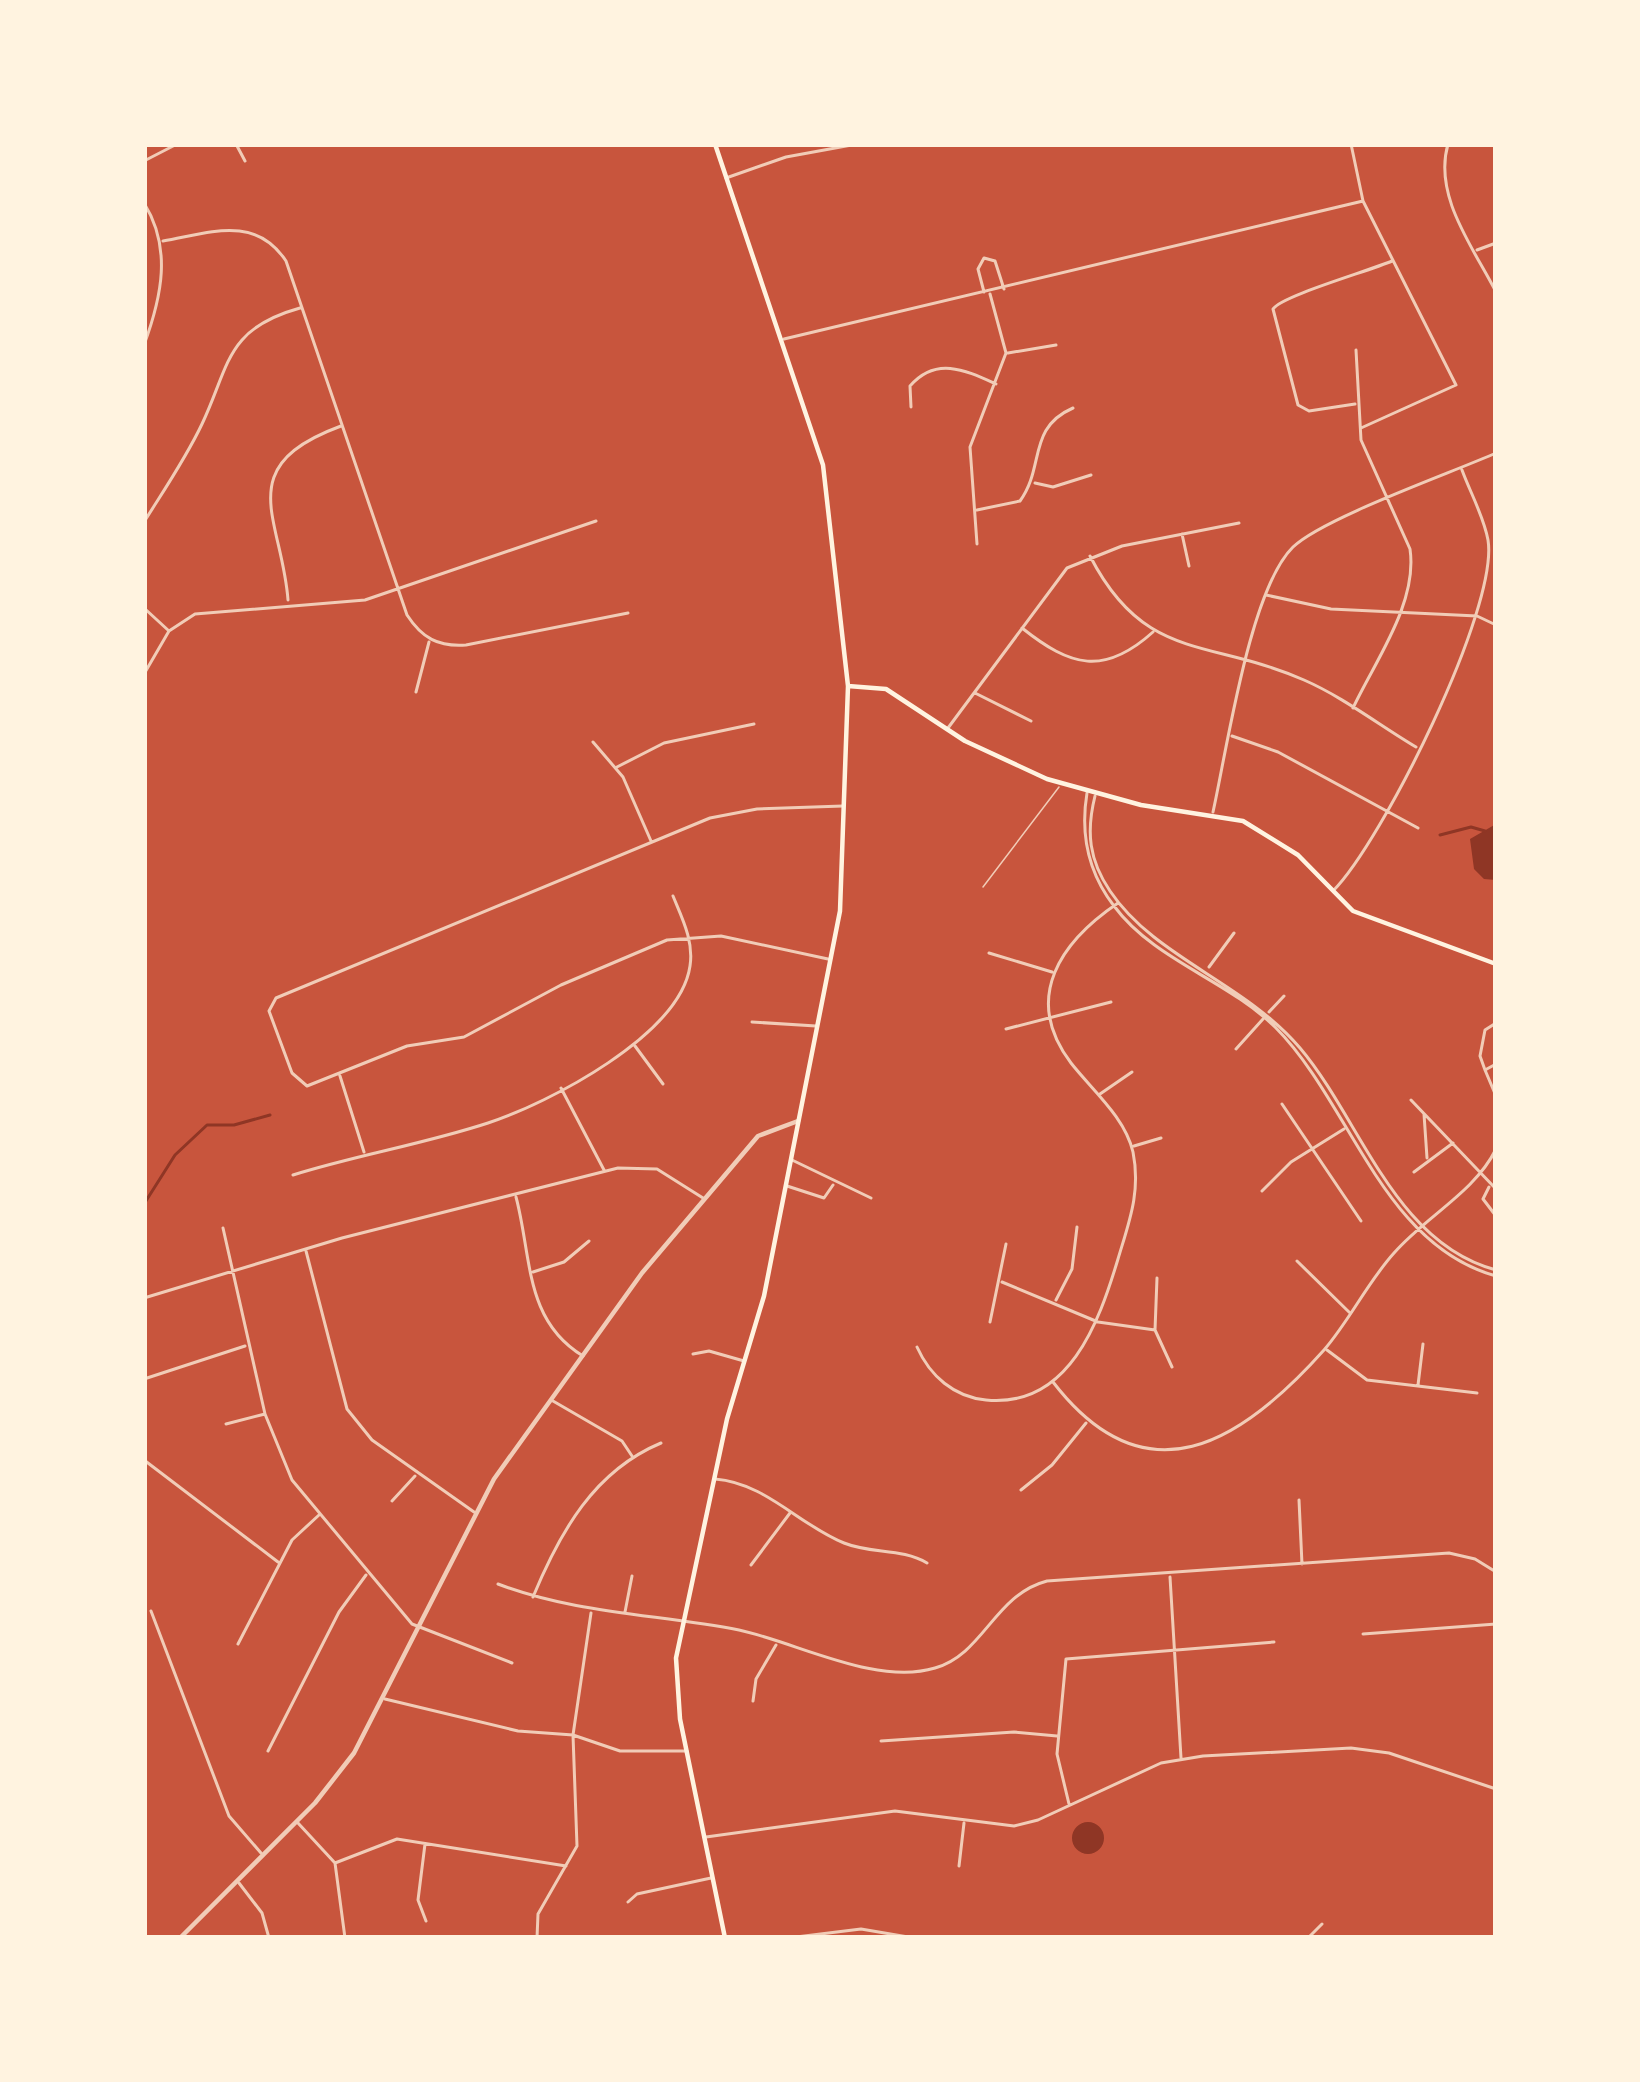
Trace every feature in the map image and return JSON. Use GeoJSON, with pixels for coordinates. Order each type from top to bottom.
{"type":"FeatureCollection","features":[{"type":"Feature","properties":{"kind":"main road"},"geometry":{"type":"LineString","coordinates":[[715,144],[825,474],[848,686],[842,896],[785,1186],[714,1479],[675,1675],[725,1938]]}},
{"type":"Feature","properties":{"kind":"main road"},"geometry":{"type":"LineString","coordinates":[[848,686],[886,689],[946,729],[1061,784],[1213,812],[1273,838],[1348,908],[1496,964]]}},
{"type":"Feature","properties":{"kind":"street"},"geometry":{"type":"LineString","coordinates":[[144,161],[177,144]]}},
{"type":"Feature","properties":{"kind":"street"},"geometry":{"type":"LineString","coordinates":[[236,144],[245,161]]}},
{"type":"Feature","properties":{"kind":"street"},"geometry":{"type":"LineString","coordinates":[[726,178],[786,157],[856,144]]}},
{"type":"Feature","properties":{"kind":"street"},"geometry":{"type":"LineString","coordinates":[[1351,144],[1363,201],[1456,386],[1361,428]]}},
{"type":"Feature","properties":{"kind":"street"},"geometry":{"type":"LineString","coordinates":[[1448,144],[1444,182],[1496,292]]}},
{"type":"Feature","properties":{"kind":"street"},"geometry":{"type":"LineString","coordinates":[[782,339],[1363,201]]}},
{"type":"Feature","properties":{"kind":"street"},"geometry":{"type":"LineString","coordinates":[[144,203],[163,241],[156,309],[144,345]]}},
{"type":"Feature","properties":{"kind":"street"},"geometry":{"type":"LineString","coordinates":[[163,241],[230,228],[259,235],[286,261],[407,615],[430,640],[466,645],[628,613]]}},
{"type":"Feature","properties":{"kind":"street"},"geometry":{"type":"LineString","coordinates":[[1475,251],[1496,243]]}},
{"type":"Feature","properties":{"kind":"street"},"geometry":{"type":"LineString","coordinates":[[977,544],[970,447],[1006,353],[978,269],[984,258],[995,261],[1004,289]]}},
{"type":"Feature","properties":{"kind":"street"},"geometry":{"type":"LineString","coordinates":[[1358,404],[1309,411],[1298,405],[1273,309],[1281,299],[1340,283],[1394,260]]}},
{"type":"Feature","properties":{"kind":"street"},"geometry":{"type":"LineString","coordinates":[[144,522],[184,459],[231,350],[262,323],[302,308]]}},
{"type":"Feature","properties":{"kind":"street"},"geometry":{"type":"LineString","coordinates":[[1006,353],[1056,345]]}},
{"type":"Feature","properties":{"kind":"street"},"geometry":{"type":"LineString","coordinates":[[1352,709],[1397,614],[1412,562],[1361,428],[1356,350]]}},
{"type":"Feature","properties":{"kind":"street"},"geometry":{"type":"LineString","coordinates":[[911,407],[910,386],[934,368],[961,369],[996,384]]}},
{"type":"Feature","properties":{"kind":"street"},"geometry":{"type":"LineString","coordinates":[[976,510],[1016,504],[1034,482],[1040,436],[1053,418],[1073,408]]}},
{"type":"Feature","properties":{"kind":"street"},"geometry":{"type":"LineString","coordinates":[[289,604],[271,529],[271,488],[296,448],[343,426]]}},
{"type":"Feature","properties":{"kind":"street"},"geometry":{"type":"LineString","coordinates":[[1213,812],[1264,595],[1277,567],[1300,541],[1496,453]]}},
{"type":"Feature","properties":{"kind":"street"},"geometry":{"type":"LineString","coordinates":[[1333,890],[1364,854],[1478,616],[1488,539],[1462,469]]}},
{"type":"Feature","properties":{"kind":"street"},"geometry":{"type":"LineString","coordinates":[[1034,482],[1053,487],[1091,475]]}},
{"type":"Feature","properties":{"kind":"street"},"geometry":{"type":"LineString","coordinates":[[144,674],[169,631],[206,610],[353,602],[596,521]]}},
{"type":"Feature","properties":{"kind":"street"},"geometry":{"type":"LineString","coordinates":[[946,729],[1054,581],[1090,556],[1239,523]]}},
{"type":"Feature","properties":{"kind":"street"},"geometry":{"type":"LineString","coordinates":[[1182,532],[1189,566]]}},
{"type":"Feature","properties":{"kind":"street"},"geometry":{"type":"LineString","coordinates":[[1488,539],[1496,536]]}},
{"type":"Feature","properties":{"kind":"street"},"geometry":{"type":"LineString","coordinates":[[1090,556],[1120,608],[1153,632],[1301,679],[1417,748]]}},
{"type":"Feature","properties":{"kind":"street"},"geometry":{"type":"LineString","coordinates":[[1264,595],[1331,609],[1478,616],[1496,625]]}},
{"type":"Feature","properties":{"kind":"street"},"geometry":{"type":"LineString","coordinates":[[144,608],[169,631]]}},
{"type":"Feature","properties":{"kind":"street"},"geometry":{"type":"LineString","coordinates":[[1020,627],[1066,658],[1088,662],[1130,652],[1153,632]]}},
{"type":"Feature","properties":{"kind":"street"},"geometry":{"type":"LineString","coordinates":[[416,692],[430,640]]}},
{"type":"Feature","properties":{"kind":"street"},"geometry":{"type":"LineString","coordinates":[[973,692],[1031,721]]}},
{"type":"Feature","properties":{"kind":"street"},"geometry":{"type":"LineString","coordinates":[[617,767],[664,743],[754,724]]}},
{"type":"Feature","properties":{"kind":"street"},"geometry":{"type":"LineString","coordinates":[[1230,735],[1278,752],[1384,814],[1418,828]]}},
{"type":"Feature","properties":{"kind":"street"},"geometry":{"type":"LineString","coordinates":[[593,742],[617,767],[651,843]]}},
{"type":"Feature","properties":{"kind":"street"},"geometry":{"type":"LineString","coordinates":[[1092,793],[1091,849],[1116,905],[1144,937],[1206,972],[1266,1015],[1315,1067],[1348,1126],[1422,1226],[1452,1258],[1496,1273]]}},
{"type":"Feature","properties":{"kind":"street"},"geometry":{"type":"LineString","coordinates":[[830,959],[721,936],[656,943],[579,976],[464,1037],[407,1046],[303,1086],[292,1072],[270,1016],[276,998],[738,811],[844,806]]}},
{"type":"Feature","properties":{"kind":"street"},"geometry":{"type":"LineString","coordinates":[[293,1175],[364,1152],[483,1125],[560,1087],[656,1028],[680,996],[689,972],[688,936],[673,896]]}},
{"type":"Feature","properties":{"kind":"street"},"geometry":{"type":"LineString","coordinates":[[917,1347],[941,1382],[972,1398],[1012,1398],[1052,1381],[1089,1341],[1098,1322],[1136,1198],[1132,1147],[1061,1049],[1052,1021],[1054,973],[1072,938],[1116,905]]}},
{"type":"Feature","properties":{"kind":"street"},"geometry":{"type":"LineString","coordinates":[[1206,972],[1234,933]]}},
{"type":"Feature","properties":{"kind":"street"},"geometry":{"type":"LineString","coordinates":[[989,953],[1054,973]]}},
{"type":"Feature","properties":{"kind":"street"},"geometry":{"type":"LineString","coordinates":[[1236,1049],[1284,996]]}},
{"type":"Feature","properties":{"kind":"street"},"geometry":{"type":"LineString","coordinates":[[1006,1030],[1111,1002]]}},
{"type":"Feature","properties":{"kind":"street"},"geometry":{"type":"LineString","coordinates":[[752,1022],[817,1026]]}},
{"type":"Feature","properties":{"kind":"street"},"geometry":{"type":"LineString","coordinates":[[1496,1023],[1485,1030],[1480,1064],[1496,1096]]}},
{"type":"Feature","properties":{"kind":"street"},"geometry":{"type":"LineString","coordinates":[[634,1044],[663,1084]]}},
{"type":"Feature","properties":{"kind":"street"},"geometry":{"type":"LineString","coordinates":[[1485,1070],[1496,1064]]}},
{"type":"Feature","properties":{"kind":"street"},"geometry":{"type":"LineString","coordinates":[[1098,1095],[1132,1072]]}},
{"type":"Feature","properties":{"kind":"street"},"geometry":{"type":"LineString","coordinates":[[339,1074],[364,1152]]}},
{"type":"Feature","properties":{"kind":"street"},"geometry":{"type":"LineString","coordinates":[[560,1087],[604,1171]]}},
{"type":"Feature","properties":{"kind":"street"},"geometry":{"type":"LineString","coordinates":[[1411,1100],[1493,1187],[1483,1199],[1496,1216]]}},
{"type":"Feature","properties":{"kind":"street"},"geometry":{"type":"LineString","coordinates":[[1282,1104],[1361,1221]]}},
{"type":"Feature","properties":{"kind":"street"},"geometry":{"type":"LineString","coordinates":[[1424,1112],[1427,1162]]}},
{"type":"Feature","properties":{"kind":"street"},"geometry":{"type":"LineString","coordinates":[[180,1938],[339,1774],[385,1699],[474,1512],[583,1356],[703,1198],[763,1131],[798,1121]]}},
{"type":"Feature","properties":{"kind":"street"},"geometry":{"type":"LineString","coordinates":[[1262,1191],[1310,1148],[1348,1126]]}},
{"type":"Feature","properties":{"kind":"street"},"geometry":{"type":"LineString","coordinates":[[1132,1147],[1161,1138]]}},
{"type":"Feature","properties":{"kind":"street"},"geometry":{"type":"LineString","coordinates":[[1414,1172],[1455,1142]]}},
{"type":"Feature","properties":{"kind":"street"},"geometry":{"type":"LineString","coordinates":[[1052,1381],[1087,1422],[1127,1445],[1197,1448],[1257,1416],[1325,1348],[1389,1258],[1480,1175],[1496,1149]]}},
{"type":"Feature","properties":{"kind":"street"},"geometry":{"type":"LineString","coordinates":[[790,1160],[872,1198]]}},
{"type":"Feature","properties":{"kind":"street"},"geometry":{"type":"LineString","coordinates":[[144,1298],[230,1270],[604,1171],[657,1169],[703,1198]]}},
{"type":"Feature","properties":{"kind":"street"},"geometry":{"type":"LineString","coordinates":[[785,1186],[824,1198],[834,1182]]}},
{"type":"Feature","properties":{"kind":"street"},"geometry":{"type":"LineString","coordinates":[[515,1195],[543,1319],[583,1356]]}},
{"type":"Feature","properties":{"kind":"street"},"geometry":{"type":"LineString","coordinates":[[1055,1302],[1072,1269],[1077,1227]]}},
{"type":"Feature","properties":{"kind":"street"},"geometry":{"type":"LineString","coordinates":[[223,1228],[247,1345],[284,1468],[367,1574],[418,1628],[512,1663]]}},
{"type":"Feature","properties":{"kind":"street"},"geometry":{"type":"LineString","coordinates":[[531,1273],[564,1262],[589,1240]]}},
{"type":"Feature","properties":{"kind":"street"},"geometry":{"type":"LineString","coordinates":[[990,1322],[1002,1282],[1006,1244]]}},
{"type":"Feature","properties":{"kind":"street"},"geometry":{"type":"LineString","coordinates":[[305,1250],[347,1408],[372,1441],[474,1512]]}},
{"type":"Feature","properties":{"kind":"street"},"geometry":{"type":"LineString","coordinates":[[1297,1261],[1325,1294],[1351,1313]]}},
{"type":"Feature","properties":{"kind":"street"},"geometry":{"type":"LineString","coordinates":[[1157,1278],[1155,1330],[1172,1367]]}},
{"type":"Feature","properties":{"kind":"street"},"geometry":{"type":"LineString","coordinates":[[1002,1282],[1098,1322],[1155,1330]]}},
{"type":"Feature","properties":{"kind":"street"},"geometry":{"type":"LineString","coordinates":[[1417,1387],[1423,1344]]}},
{"type":"Feature","properties":{"kind":"street"},"geometry":{"type":"LineString","coordinates":[[144,1379],[247,1345]]}},
{"type":"Feature","properties":{"kind":"street"},"geometry":{"type":"LineString","coordinates":[[1325,1348],[1367,1381],[1478,1394]]}},
{"type":"Feature","properties":{"kind":"street"},"geometry":{"type":"LineString","coordinates":[[694,1354],[709,1352],[746,1362]]}},
{"type":"Feature","properties":{"kind":"street"},"geometry":{"type":"LineString","coordinates":[[551,1400],[622,1442],[632,1456]]}},
{"type":"Feature","properties":{"kind":"street"},"geometry":{"type":"LineString","coordinates":[[226,1424],[265,1414]]}},
{"type":"Feature","properties":{"kind":"street"},"geometry":{"type":"LineString","coordinates":[[1021,1490],[1052,1465],[1087,1422]]}},
{"type":"Feature","properties":{"kind":"street"},"geometry":{"type":"LineString","coordinates":[[533,1598],[595,1485],[632,1456],[661,1443]]}},
{"type":"Feature","properties":{"kind":"street"},"geometry":{"type":"LineString","coordinates":[[144,1460],[278,1562]]}},
{"type":"Feature","properties":{"kind":"street"},"geometry":{"type":"LineString","coordinates":[[392,1501],[417,1474]]}},
{"type":"Feature","properties":{"kind":"street"},"geometry":{"type":"LineString","coordinates":[[714,1479],[748,1486],[841,1542],[912,1555],[927,1563]]}},
{"type":"Feature","properties":{"kind":"street"},"geometry":{"type":"LineString","coordinates":[[1299,1500],[1302,1565]]}},
{"type":"Feature","properties":{"kind":"street"},"geometry":{"type":"LineString","coordinates":[[752,1565],[791,1511]]}},
{"type":"Feature","properties":{"kind":"street"},"geometry":{"type":"LineString","coordinates":[[238,1644],[278,1562],[296,1535],[320,1515]]}},
{"type":"Feature","properties":{"kind":"street"},"geometry":{"type":"LineString","coordinates":[[498,1584],[533,1598],[591,1611],[744,1631],[887,1670],[931,1670],[964,1653],[1000,1607],[1027,1588],[1060,1580],[1449,1553],[1475,1559],[1496,1572]]}},
{"type":"Feature","properties":{"kind":"street"},"geometry":{"type":"LineString","coordinates":[[268,1750],[346,1599],[367,1574]]}},
{"type":"Feature","properties":{"kind":"street"},"geometry":{"type":"LineString","coordinates":[[1170,1575],[1181,1758]]}},
{"type":"Feature","properties":{"kind":"street"},"geometry":{"type":"LineString","coordinates":[[625,1613],[632,1576]]}},
{"type":"Feature","properties":{"kind":"street"},"geometry":{"type":"LineString","coordinates":[[151,1611],[229,1816],[263,1854]]}},
{"type":"Feature","properties":{"kind":"street"},"geometry":{"type":"LineString","coordinates":[[537,1938],[542,1907],[569,1867],[579,1832],[573,1735],[591,1611]]}},
{"type":"Feature","properties":{"kind":"street"},"geometry":{"type":"LineString","coordinates":[[1363,1634],[1496,1624]]}},
{"type":"Feature","properties":{"kind":"street"},"geometry":{"type":"LineString","coordinates":[[1069,1806],[1059,1774],[1058,1736],[1066,1659],[1274,1642]]}},
{"type":"Feature","properties":{"kind":"street"},"geometry":{"type":"LineString","coordinates":[[753,1701],[756,1679],[777,1643]]}},
{"type":"Feature","properties":{"kind":"street"},"geometry":{"type":"LineString","coordinates":[[385,1699],[518,1731],[573,1735],[628,1752],[687,1751]]}},
{"type":"Feature","properties":{"kind":"street"},"geometry":{"type":"LineString","coordinates":[[881,1741],[1014,1732],[1058,1736]]}},
{"type":"Feature","properties":{"kind":"street"},"geometry":{"type":"LineString","coordinates":[[704,1837],[896,1811],[1014,1826],[1069,1806],[1138,1771],[1181,1758],[1351,1748],[1389,1754],[1496,1789]]}},
{"type":"Feature","properties":{"kind":"street"},"geometry":{"type":"LineString","coordinates":[[297,1822],[335,1863],[345,1938]]}},
{"type":"Feature","properties":{"kind":"street"},"geometry":{"type":"LineString","coordinates":[[959,1866],[965,1822]]}},
{"type":"Feature","properties":{"kind":"street"},"geometry":{"type":"LineString","coordinates":[[335,1863],[385,1840],[569,1867]]}},
{"type":"Feature","properties":{"kind":"street"},"geometry":{"type":"LineString","coordinates":[[425,1843],[418,1900],[426,1922]]}},
{"type":"Feature","properties":{"kind":"street"},"geometry":{"type":"LineString","coordinates":[[628,1902],[637,1894],[712,1878]]}},
{"type":"Feature","properties":{"kind":"street"},"geometry":{"type":"LineString","coordinates":[[238,1880],[262,1912],[269,1938]]}},
{"type":"Feature","properties":{"kind":"street"},"geometry":{"type":"LineString","coordinates":[[1308,1938],[1322,1924]]}},
{"type":"Feature","properties":{"kind":"street"},"geometry":{"type":"LineString","coordinates":[[788,1938],[861,1929],[914,1938]]}},
{"type":"Feature","properties":{"kind":"street"},"geometry":{"type":"LineString","coordinates":[[836,1938],[886,1938]]}},
{"type":"Feature","properties":{"kind":"lane"},"geometry":{"type":"LineString","coordinates":[[983,887],[1061,784]]}},
{"type":"Feature","properties":{"kind":"shaded area"},"geometry":{"type":"Polygon","coordinates":[[[1496,824],[1496,880],[1484,879],[1474,869],[1470,839],[1496,824]]]}},
{"type":"Feature","properties":{"kind":"shaded area"},"geometry":{"type":"Polygon","coordinates":[[[1088,1822],[1099,1827],[1104,1838],[1099,1849],[1088,1854],[1077,1849],[1072,1838],[1077,1827],[1088,1822]]]}},
{"type":"Feature","properties":{"kind":"waterway"},"geometry":{"type":"LineString","coordinates":[[1440,835],[1471,827],[1485,831]]}},
{"type":"Feature","properties":{"kind":"waterway"},"geometry":{"type":"LineString","coordinates":[[144,1204],[175,1155],[207,1125],[234,1125],[270,1115]]}}]}
